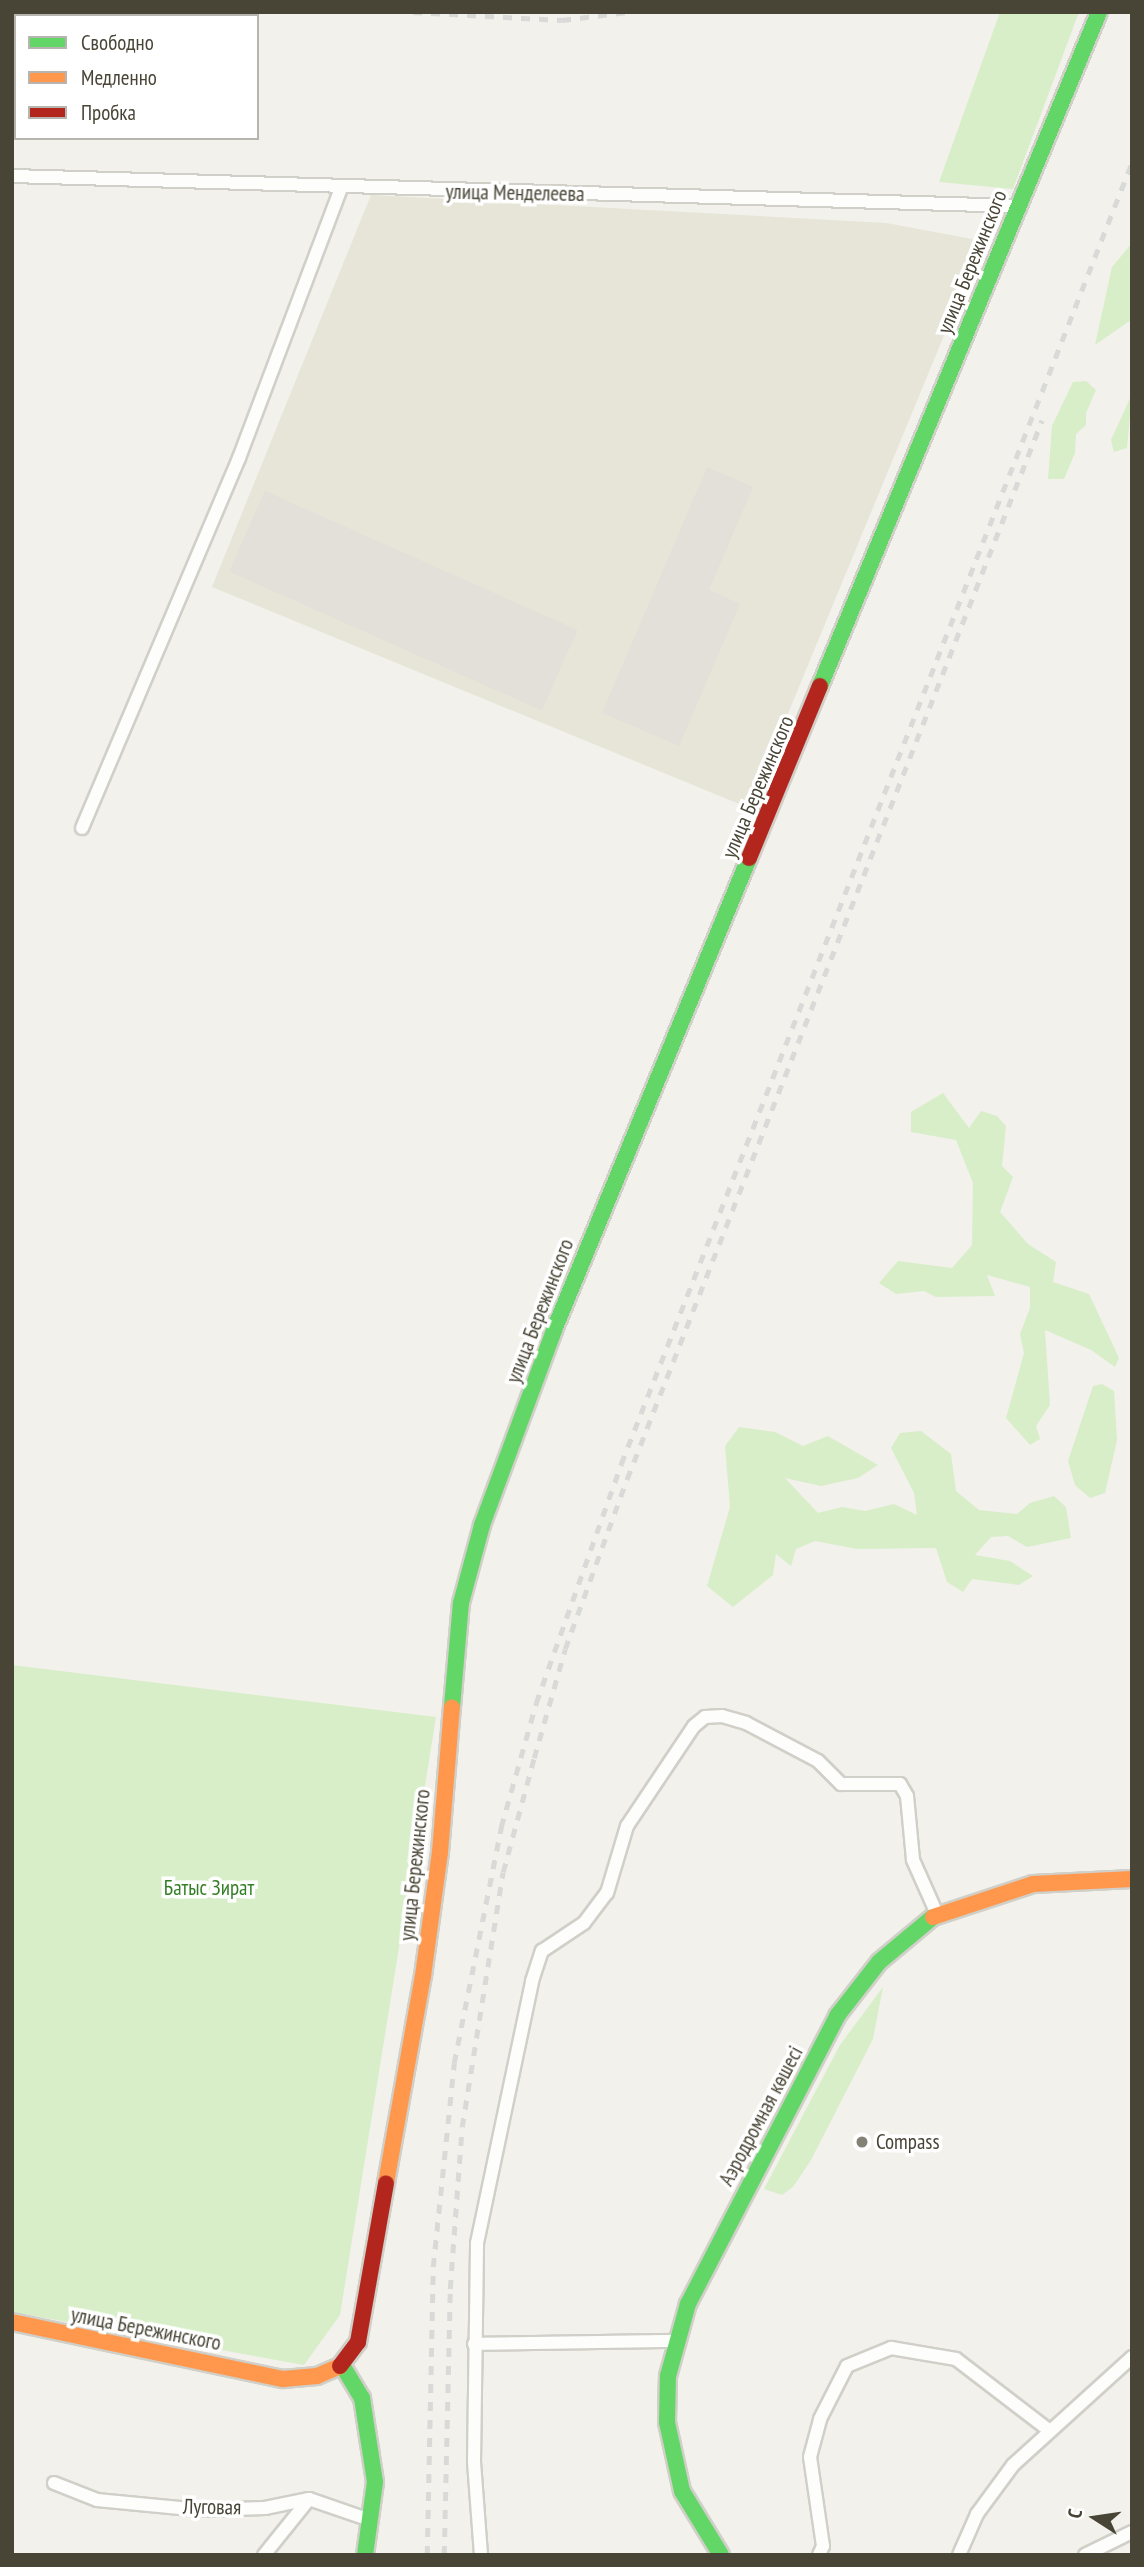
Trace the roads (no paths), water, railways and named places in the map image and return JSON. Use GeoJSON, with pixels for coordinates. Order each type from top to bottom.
{"type":"FeatureCollection","features":[{"type":"Feature","properties":{"kind":"main road","name":"улица Бережинского"},"geometry":{"type":"LineString","coordinates":[[12,2322],[283,2379],[317,2376],[342,2365],[358,2342],[423,1976],[440,1852],[461,1603],[482,1525],[559,1317],[774,808],[1017,206],[1099,12]]}},
{"type":"Feature","properties":{"kind":"main road","name":"Аэродромная көшесі"},"geometry":{"type":"LineString","coordinates":[[721,2555],[682,2491],[672,2457],[667,2388],[675,2341],[688,2304],[837,2016],[879,1962],[937,1914],[1032,1884],[1132,1879]]}},
{"type":"Feature","properties":{"kind":"main road"},"geometry":{"type":"LineString","coordinates":[[342,2365],[362,2398],[375,2482],[365,2555]]}},
{"type":"Feature","properties":{"kind":"street","name":"улица Менделеева"},"geometry":{"type":"LineString","coordinates":[[12,176],[341,188],[1017,206]]}},
{"type":"Feature","properties":{"kind":"street"},"geometry":{"type":"LineString","coordinates":[[82,828],[239,458],[341,188]]}},
{"type":"Feature","properties":{"kind":"street"},"geometry":{"type":"LineString","coordinates":[[481,2555],[474,2462],[477,2243],[538,1961],[542,1951],[584,1923],[607,1893],[627,1826],[694,1726],[705,1717],[722,1716],[746,1723],[818,1761],[841,1784],[900,1784],[907,1796],[913,1860],[937,1914]]}},
{"type":"Feature","properties":{"kind":"street"},"geometry":{"type":"LineString","coordinates":[[474,2344],[675,2341]]}},
{"type":"Feature","properties":{"kind":"street"},"geometry":{"type":"LineString","coordinates":[[819,2555],[823,2546],[810,2457],[820,2419],[847,2366],[891,2348],[956,2359],[1050,2431]]}},
{"type":"Feature","properties":{"kind":"street"},"geometry":{"type":"LineString","coordinates":[[959,2555],[977,2514],[1013,2465],[1132,2357]]}},
{"type":"Feature","properties":{"kind":"street","name":"Луговая"},"geometry":{"type":"LineString","coordinates":[[54,2483],[97,2500],[201,2510],[265,2508],[309,2499]]}},
{"type":"Feature","properties":{"kind":"street"},"geometry":{"type":"LineString","coordinates":[[264,2555],[309,2499],[370,2520]]}},
{"type":"Feature","properties":{"kind":"street"},"geometry":{"type":"LineString","coordinates":[[1085,2555],[1132,2532]]}},
{"type":"Feature","properties":{"kind":"railway"},"geometry":{"type":"LineString","coordinates":[[413,12],[562,20],[628,12]]}},
{"type":"Feature","properties":{"kind":"railway"},"geometry":{"type":"LineString","coordinates":[[427,2555],[433,2267],[454,2063],[501,1827],[536,1703],[621,1464],[1132,162]]}},
{"type":"Feature","properties":{"kind":"railway"},"geometry":{"type":"LineString","coordinates":[[444,2555],[450,2289],[462,2127],[503,1872],[534,1758],[565,1649],[627,1479],[1042,420]]}},
{"type":"Feature","properties":{"kind":"place","name":"Compass"},"geometry":{"type":"Point","coordinates":[862,2142]}},
{"type":"Feature","properties":{"kind":"park label","name":"Батыс Зират"},"geometry":{"type":"Point","coordinates":[209,1888]}}]}
